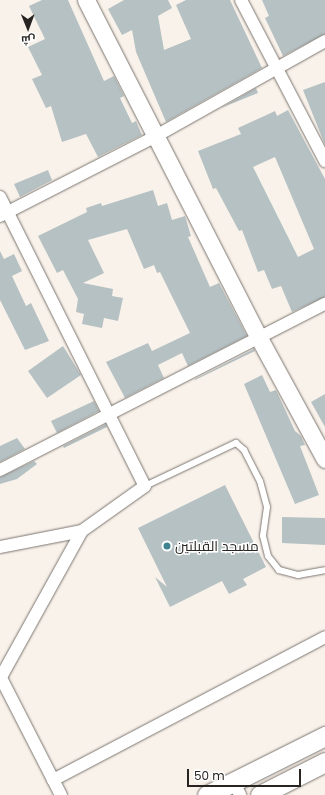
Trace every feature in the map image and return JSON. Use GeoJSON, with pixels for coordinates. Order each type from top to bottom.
{"type":"FeatureCollection","features":[{"type":"Feature","properties":{"kind":"main road"},"geometry":{"type":"LineString","coordinates":[[86,0],[259,338],[325,459]]}},
{"type":"Feature","properties":{"kind":"main road"},"geometry":{"type":"LineString","coordinates":[[207,795],[237,788],[325,736]]}},
{"type":"Feature","properties":{"kind":"main road"},"geometry":{"type":"LineString","coordinates":[[260,795],[325,762]]}},
{"type":"Feature","properties":{"kind":"street"},"geometry":{"type":"LineString","coordinates":[[241,0],[325,162]]}},
{"type":"Feature","properties":{"kind":"street"},"geometry":{"type":"LineString","coordinates":[[4,214],[156,136],[325,41]]}},
{"type":"Feature","properties":{"kind":"street"},"geometry":{"type":"LineString","coordinates":[[0,197],[4,214],[111,415],[145,486],[82,531],[0,547]]}},
{"type":"Feature","properties":{"kind":"street"},"geometry":{"type":"LineString","coordinates":[[0,470],[111,415],[325,304]]}},
{"type":"Feature","properties":{"kind":"street"},"geometry":{"type":"LineString","coordinates":[[61,795],[0,676],[82,531]]}},
{"type":"Feature","properties":{"kind":"street"},"geometry":{"type":"LineString","coordinates":[[53,780],[325,637]]}},
{"type":"Feature","properties":{"kind":"lane"},"geometry":{"type":"LineString","coordinates":[[145,486],[236,443],[244,450],[260,482],[267,507],[263,536],[268,556],[279,570],[298,575],[325,570]]}},
{"type":"Feature","properties":{"kind":"building"},"geometry":{"type":"Polygon","coordinates":[[[42,0],[68,0],[104,81],[114,76],[124,96],[120,98],[132,123],[136,121],[142,135],[98,157],[86,134],[62,142],[51,106],[46,108],[32,79],[42,75],[28,47],[45,39],[29,6],[42,0]]]}},
{"type":"Feature","properties":{"kind":"building"},"geometry":{"type":"Polygon","coordinates":[[[124,0],[168,0],[172,8],[158,16],[164,50],[191,39],[176,5],[186,0],[230,0],[262,68],[166,122],[136,52],[132,30],[122,35],[108,9],[124,0]]]}},
{"type":"Feature","properties":{"kind":"building"},"geometry":{"type":"Polygon","coordinates":[[[262,0],[325,0],[325,34],[283,56],[265,18],[269,16],[262,0]]]}},
{"type":"Feature","properties":{"kind":"building"},"geometry":{"type":"Polygon","coordinates":[[[325,82],[325,145],[303,90],[325,82]]]}},
{"type":"Feature","properties":{"kind":"building"},"geometry":{"type":"Polygon","coordinates":[[[256,88],[258,93],[221,108],[256,88]]]}},
{"type":"Feature","properties":{"kind":"building"},"geometry":{"type":"Polygon","coordinates":[[[288,110],[325,179],[325,297],[292,312],[281,286],[272,289],[264,270],[258,272],[242,230],[239,231],[216,188],[213,189],[198,151],[241,134],[238,128],[275,111],[277,116],[288,110]],[[275,157],[253,167],[298,257],[314,249],[275,157]]]}},
{"type":"Feature","properties":{"kind":"building"},"geometry":{"type":"Polygon","coordinates":[[[75,168],[20,197],[14,184],[48,170],[52,180],[75,168]]]}},
{"type":"Feature","properties":{"kind":"building"},"geometry":{"type":"Polygon","coordinates":[[[153,190],[158,206],[167,203],[172,220],[185,216],[191,236],[188,237],[210,287],[219,283],[247,336],[188,366],[182,353],[158,365],[164,378],[125,398],[106,362],[148,343],[152,351],[190,333],[160,272],[157,273],[154,265],[144,269],[127,229],[88,240],[104,273],[83,283],[113,289],[112,296],[123,298],[118,321],[104,318],[102,328],[82,324],[84,314],[76,312],[78,299],[63,270],[57,273],[38,236],[87,212],[86,208],[101,203],[102,206],[153,190]]]}},
{"type":"Feature","properties":{"kind":"building"},"geometry":{"type":"Polygon","coordinates":[[[0,251],[4,259],[14,254],[22,271],[12,276],[26,306],[31,303],[49,341],[25,350],[0,300],[0,251]]]}},
{"type":"Feature","properties":{"kind":"building"},"geometry":{"type":"Polygon","coordinates":[[[63,346],[81,375],[47,398],[28,371],[63,346]]]}},
{"type":"Feature","properties":{"kind":"building"},"geometry":{"type":"Polygon","coordinates":[[[254,349],[255,351],[195,380],[195,379],[254,349]]]}},
{"type":"Feature","properties":{"kind":"building"},"geometry":{"type":"Polygon","coordinates":[[[262,375],[270,392],[276,390],[295,431],[301,436],[305,445],[300,446],[319,495],[295,504],[244,384],[262,375]]]}},
{"type":"Feature","properties":{"kind":"building"},"geometry":{"type":"Polygon","coordinates":[[[325,394],[325,427],[311,402],[325,394]]]}},
{"type":"Feature","properties":{"kind":"building"},"geometry":{"type":"Polygon","coordinates":[[[94,401],[99,411],[57,433],[51,421],[94,401]]]}},
{"type":"Feature","properties":{"kind":"building"},"geometry":{"type":"Polygon","coordinates":[[[106,424],[107,427],[64,448],[63,446],[106,424]]]}},
{"type":"Feature","properties":{"kind":"building"},"geometry":{"type":"Polygon","coordinates":[[[17,438],[25,449],[0,462],[0,446],[17,438]]]}},
{"type":"Feature","properties":{"kind":"building"},"geometry":{"type":"Polygon","coordinates":[[[34,461],[37,464],[17,479],[0,484],[0,477],[34,461]]]}},
{"type":"Feature","properties":{"kind":"building"},"geometry":{"type":"Polygon","coordinates":[[[225,485],[266,567],[243,579],[247,585],[229,594],[222,581],[170,607],[155,577],[167,587],[138,528],[225,485]]]}},
{"type":"Feature","properties":{"kind":"building"},"geometry":{"type":"Polygon","coordinates":[[[282,517],[325,518],[325,545],[282,543],[282,517]]]}},
{"type":"Feature","properties":{"kind":"place","name":"مسجد القبلتين"},"geometry":{"type":"Point","coordinates":[167,546]}}]}
